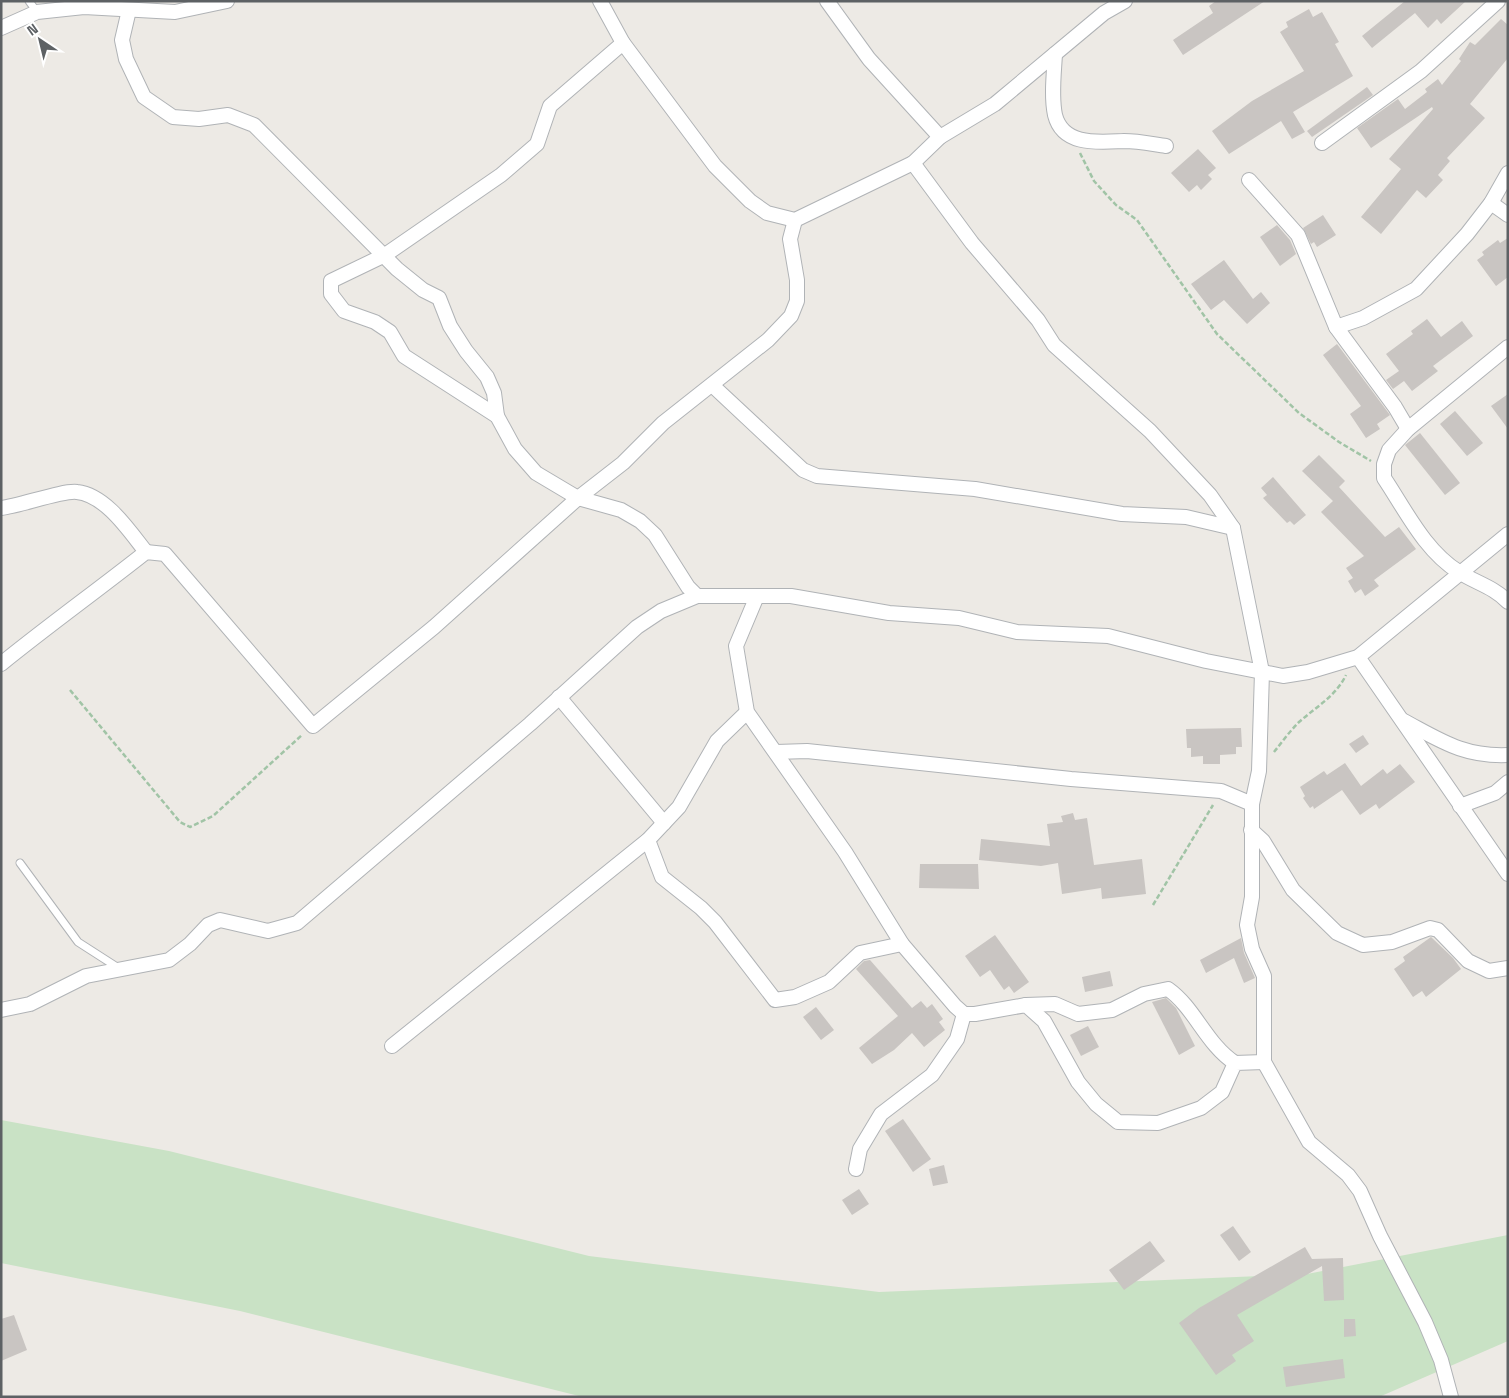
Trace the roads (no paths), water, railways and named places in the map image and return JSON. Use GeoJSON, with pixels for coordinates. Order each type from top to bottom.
{"type":"FeatureCollection","features":[{"type":"Feature","properties":{"kind":"street"},"geometry":{"type":"LineString","coordinates":[[1,28],[33,7],[84,6],[175,12],[227,1]]}},
{"type":"Feature","properties":{"kind":"street"},"geometry":{"type":"LineString","coordinates":[[600,1],[623,43],[715,166],[750,201],[767,213],[795,220],[913,163],[940,137],[995,104],[1104,13],[1125,1]]}},
{"type":"Feature","properties":{"kind":"street"},"geometry":{"type":"LineString","coordinates":[[827,1],[869,59],[940,137]]}},
{"type":"Feature","properties":{"kind":"street"},"geometry":{"type":"LineString","coordinates":[[1322,143],[1421,71],[1498,1]]}},
{"type":"Feature","properties":{"kind":"street"},"geometry":{"type":"LineString","coordinates":[[129,10],[122,40],[126,59],[144,97],[173,117],[199,119],[228,115],[254,125],[281,149],[311,184],[340,209],[366,239],[423,290],[439,298],[450,326],[466,352],[487,377],[494,393],[497,416],[515,449],[536,473],[578,498],[621,510],[640,522],[655,536],[688,587],[697,596]]}},
{"type":"Feature","properties":{"kind":"street"},"geometry":{"type":"LineString","coordinates":[[497,416],[404,356],[390,332],[375,322],[344,311],[331,294],[331,281],[385,255],[501,175],[538,144],[550,106],[623,43]]}},
{"type":"Feature","properties":{"kind":"street"},"geometry":{"type":"LineString","coordinates":[[1055,54],[1055,116],[1062,129],[1080,141],[1103,143],[1138,142],[1166,146]]}},
{"type":"Feature","properties":{"kind":"street"},"geometry":{"type":"LineString","coordinates":[[913,163],[972,243],[1038,320],[1054,345],[1150,431],[1210,495],[1233,528],[1262,672],[1259,771],[1252,804],[1252,897],[1247,925],[1252,949],[1264,976],[1264,1062],[1308,1142],[1348,1175],[1360,1191],[1380,1236],[1425,1322],[1441,1360],[1451,1397]]}},
{"type":"Feature","properties":{"kind":"street"},"geometry":{"type":"LineString","coordinates":[[1336,327],[1363,318],[1416,289],[1467,234],[1491,203],[1508,173]]}},
{"type":"Feature","properties":{"kind":"street"},"geometry":{"type":"LineString","coordinates":[[1249,180],[1298,235],[1336,327],[1395,407],[1408,429]]}},
{"type":"Feature","properties":{"kind":"street"},"geometry":{"type":"LineString","coordinates":[[1491,203],[1508,215]]}},
{"type":"Feature","properties":{"kind":"street"},"geometry":{"type":"LineString","coordinates":[[1,508],[78,492],[95,499],[116,514],[146,552],[164,554],[313,726],[434,627],[578,498],[623,463],[664,423],[768,340],[792,316],[797,301],[797,280],[790,239],[795,220]]}},
{"type":"Feature","properties":{"kind":"street"},"geometry":{"type":"LineString","coordinates":[[1508,347],[1408,429],[1389,450],[1384,464],[1384,478],[1429,548],[1459,572],[1499,592],[1508,602]]}},
{"type":"Feature","properties":{"kind":"street"},"geometry":{"type":"LineString","coordinates":[[712,386],[803,470],[817,476],[975,489],[1122,514],[1186,517],[1233,528]]}},
{"type":"Feature","properties":{"kind":"street"},"geometry":{"type":"LineString","coordinates":[[1,1010],[30,1004],[86,976],[169,960],[190,944],[208,925],[220,920],[268,932],[297,923],[530,724],[637,627],[661,611],[697,596],[791,596],[889,613],[959,618],[1017,632],[1108,636],[1206,661],[1283,676],[1308,672],[1354,658],[1508,534]]}},
{"type":"Feature","properties":{"kind":"street"},"geometry":{"type":"LineString","coordinates":[[1,664],[57,619],[96,593],[146,552]]}},
{"type":"Feature","properties":{"kind":"street"},"geometry":{"type":"LineString","coordinates":[[757,596],[736,646],[747,712],[845,852],[902,944],[955,1006],[964,1014],[1026,1005],[1055,1004],[1078,1014],[1112,1010],[1144,994],[1168,990],[1178,996],[1223,1055],[1235,1064],[1264,1062]]}},
{"type":"Feature","properties":{"kind":"street"},"geometry":{"type":"LineString","coordinates":[[1354,658],[1399,718],[1508,874]]}},
{"type":"Feature","properties":{"kind":"street"},"geometry":{"type":"LineString","coordinates":[[559,697],[664,823]]}},
{"type":"Feature","properties":{"kind":"street"},"geometry":{"type":"LineString","coordinates":[[392,1046],[648,840],[679,807],[716,741],[747,712]]}},
{"type":"Feature","properties":{"kind":"street"},"geometry":{"type":"LineString","coordinates":[[1399,718],[1457,749],[1471,754],[1508,755]]}},
{"type":"Feature","properties":{"kind":"street"},"geometry":{"type":"LineString","coordinates":[[776,752],[807,751],[1072,779],[1221,791],[1252,804]]}},
{"type":"Feature","properties":{"kind":"street"},"geometry":{"type":"LineString","coordinates":[[1460,806],[1495,793],[1508,782]]}},
{"type":"Feature","properties":{"kind":"street"},"geometry":{"type":"LineString","coordinates":[[1251,830],[1263,840],[1293,890],[1337,933],[1363,945],[1392,942],[1430,928],[1438,930],[1468,961],[1489,971],[1508,968]]}},
{"type":"Feature","properties":{"kind":"street"},"geometry":{"type":"LineString","coordinates":[[648,840],[662,877],[715,922],[775,1000],[795,997],[829,982],[860,953],[902,944]]}},
{"type":"Feature","properties":{"kind":"street"},"geometry":{"type":"LineString","coordinates":[[1026,1005],[1044,1021],[1078,1082],[1096,1104],[1118,1122],[1158,1123],[1201,1108],[1222,1092],[1235,1064]]}},
{"type":"Feature","properties":{"kind":"street"},"geometry":{"type":"LineString","coordinates":[[856,1169],[860,1149],[881,1114],[932,1075],[957,1038],[964,1014]]}},
{"type":"Feature","properties":{"kind":"lane"},"geometry":{"type":"LineString","coordinates":[[20,863],[78,942],[120,969]]}}]}
